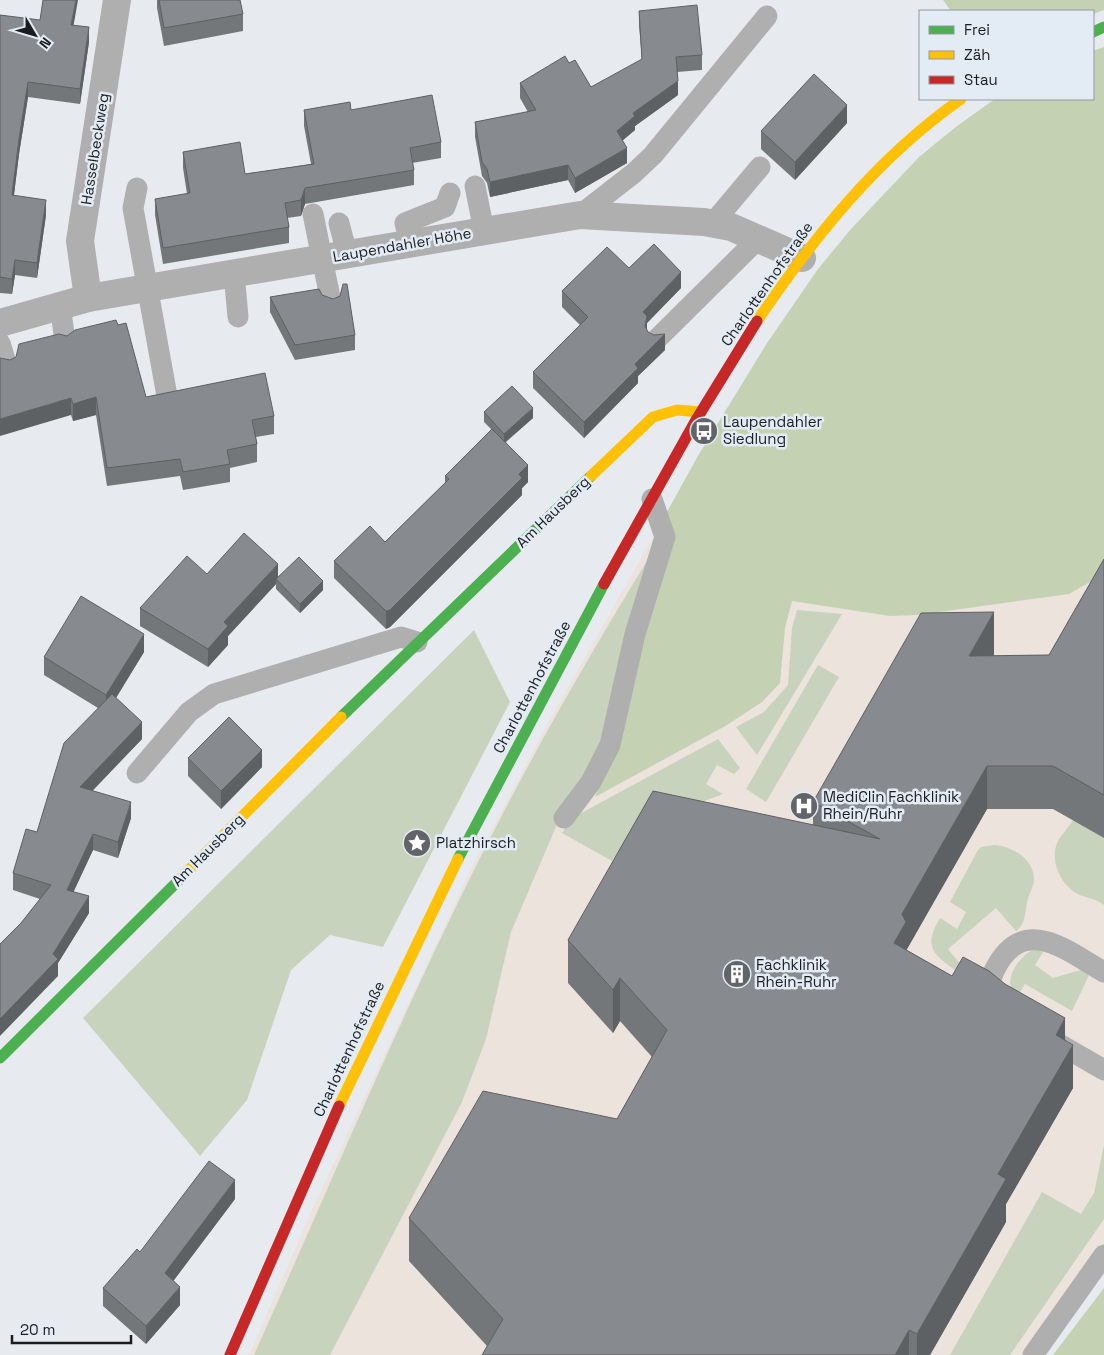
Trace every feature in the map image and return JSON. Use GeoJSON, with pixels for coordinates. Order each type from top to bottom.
{"type":"FeatureCollection","features":[{"type":"Feature","properties":{"kind":"main road","name":"Charlottenhofstraße"},"geometry":{"type":"LineString","coordinates":[[230,1355],[299,1193],[413,950],[533,714],[652,499],[745,338],[802,258],[869,176],[902,143],[960,100]]}},
{"type":"Feature","properties":{"kind":"main road","name":"Am Hausberg"},"geometry":{"type":"LineString","coordinates":[[0,1058],[417,642],[652,417],[677,410],[702,412]]}},
{"type":"Feature","properties":{"kind":"street","name":"Hasselbeckweg"},"geometry":{"type":"LineString","coordinates":[[88,298],[80,241],[117,0]]}},
{"type":"Feature","properties":{"kind":"street","name":"Laupendahler Höhe"},"geometry":{"type":"LineString","coordinates":[[0,323],[88,298],[580,216],[610,215],[731,226],[802,258]]}},
{"type":"Feature","properties":{"kind":"lane"},"geometry":{"type":"LineString","coordinates":[[580,216],[634,173],[653,155],[767,16]]}},
{"type":"Feature","properties":{"kind":"lane"},"geometry":{"type":"LineString","coordinates":[[713,223],[760,167]]}},
{"type":"Feature","properties":{"kind":"lane"},"geometry":{"type":"LineString","coordinates":[[474,186],[484,231]]}},
{"type":"Feature","properties":{"kind":"lane"},"geometry":{"type":"LineString","coordinates":[[137,188],[133,208],[167,396]]}},
{"type":"Feature","properties":{"kind":"lane"},"geometry":{"type":"LineString","coordinates":[[410,244],[404,223],[445,207],[450,193]]}},
{"type":"Feature","properties":{"kind":"lane"},"geometry":{"type":"LineString","coordinates":[[313,214],[335,256]]}},
{"type":"Feature","properties":{"kind":"lane"},"geometry":{"type":"LineString","coordinates":[[331,302],[339,223]]}},
{"type":"Feature","properties":{"kind":"lane"},"geometry":{"type":"LineString","coordinates":[[657,339],[760,238]]}},
{"type":"Feature","properties":{"kind":"lane"},"geometry":{"type":"LineString","coordinates":[[234,273],[238,317]]}},
{"type":"Feature","properties":{"kind":"lane"},"geometry":{"type":"LineString","coordinates":[[60,305],[66,341]]}},
{"type":"Feature","properties":{"kind":"lane"},"geometry":{"type":"LineString","coordinates":[[0,343],[7,366]]}},
{"type":"Feature","properties":{"kind":"lane"},"geometry":{"type":"LineString","coordinates":[[564,818],[592,782],[610,745],[635,634],[665,537],[652,499]]}},
{"type":"Feature","properties":{"kind":"lane"},"geometry":{"type":"LineString","coordinates":[[137,773],[189,712],[214,694],[402,637],[417,642]]}},
{"type":"Feature","properties":{"kind":"lane"},"geometry":{"type":"LineString","coordinates":[[1008,1014],[992,997],[990,986],[997,964],[1022,942],[1034,939],[1048,940],[1104,972]]}},
{"type":"Feature","properties":{"kind":"lane"},"geometry":{"type":"LineString","coordinates":[[1032,1028],[1104,1070]]}},
{"type":"Feature","properties":{"kind":"lane"},"geometry":{"type":"LineString","coordinates":[[1033,1355],[1104,1255]]}},
{"type":"Feature","properties":{"kind":"shaded area","name":"MediClin Fachklinik Rhein/Ruhr"},"geometry":{"type":"Polygon","coordinates":[[[1104,421],[1104,1249],[1029,1355],[249,1355],[315,1203],[474,863],[548,723],[659,526],[748,611],[1104,421]]]}},
{"type":"Feature","properties":{"kind":"green space"},"geometry":{"type":"Polygon","coordinates":[[[943,0],[1104,0],[1104,10],[1094,14],[1094,10],[950,10],[943,0]]]}},
{"type":"Feature","properties":{"kind":"green space"},"geometry":{"type":"Polygon","coordinates":[[[1104,47],[1104,574],[1069,594],[918,615],[890,616],[792,601],[785,628],[780,683],[762,702],[727,725],[595,797],[610,754],[663,519],[699,454],[767,343],[818,269],[851,229],[919,157],[957,126],[994,100],[1094,100],[1094,51],[1104,47]]]}},
{"type":"Feature","properties":{"kind":"green space"},"geometry":{"type":"Polygon","coordinates":[[[661,538],[604,742],[561,815],[511,932],[486,1039],[462,1102],[330,1355],[254,1355],[446,926],[519,783],[565,700],[661,538]]]}},
{"type":"Feature","properties":{"kind":"green space"},"geometry":{"type":"Polygon","coordinates":[[[797,610],[842,614],[757,755],[736,727],[764,712],[788,685],[792,628],[797,610]]]}},
{"type":"Feature","properties":{"kind":"green space"},"geometry":{"type":"Polygon","coordinates":[[[474,630],[510,702],[383,947],[330,935],[291,970],[247,1100],[200,1156],[83,1018],[474,630]]]}},
{"type":"Feature","properties":{"kind":"green space"},"geometry":{"type":"Polygon","coordinates":[[[818,665],[839,677],[766,802],[746,789],[818,665]]]}},
{"type":"Feature","properties":{"kind":"green space"},"geometry":{"type":"Polygon","coordinates":[[[718,739],[740,768],[734,774],[717,765],[706,784],[723,794],[672,813],[641,818],[612,861],[562,833],[572,818],[718,739]]]}},
{"type":"Feature","properties":{"kind":"green space"},"geometry":{"type":"Polygon","coordinates":[[[1073,820],[1104,837],[1104,905],[1076,893],[1058,873],[1055,859],[1056,846],[1073,820]]]}},
{"type":"Feature","properties":{"kind":"green space"},"geometry":{"type":"Polygon","coordinates":[[[994,845],[1015,851],[1027,860],[1031,866],[1034,881],[1023,922],[1016,931],[996,908],[948,949],[965,970],[960,974],[944,962],[934,951],[932,938],[934,929],[940,918],[957,929],[966,912],[950,902],[978,850],[981,847],[994,845]]]}},
{"type":"Feature","properties":{"kind":"green space"},"geometry":{"type":"Polygon","coordinates":[[[1035,948],[1045,949],[1035,965],[1053,978],[1081,970],[1089,975],[1072,1011],[1025,984],[1017,997],[1012,990],[1010,983],[1014,969],[1023,957],[1035,948]]]}},
{"type":"Feature","properties":{"kind":"green space"},"geometry":{"type":"Polygon","coordinates":[[[1104,1145],[1104,1219],[1010,1355],[950,1355],[1042,1192],[1081,1214],[1094,1193],[1104,1145]]]}},
{"type":"Feature","properties":{"kind":"green space"},"geometry":{"type":"Polygon","coordinates":[[[1104,1288],[1104,1355],[1053,1355],[1104,1288]]]}},
{"type":"Feature","properties":{"kind":"building"},"geometry":{"type":"Polygon","coordinates":[[[43,0],[76,0],[71,25],[89,27],[80,89],[28,82],[12,195],[46,200],[37,263],[15,260],[12,279],[0,277],[0,15],[40,20],[43,0]]]}},
{"type":"Feature","properties":{"kind":"building"},"geometry":{"type":"Polygon","coordinates":[[[159,0],[240,0],[243,14],[164,28],[159,0]]]}},
{"type":"Feature","properties":{"kind":"building"},"geometry":{"type":"Polygon","coordinates":[[[697,5],[702,55],[676,57],[678,81],[633,113],[635,116],[617,131],[627,148],[575,178],[568,165],[490,182],[487,169],[482,162],[475,122],[536,110],[520,83],[565,56],[569,63],[575,60],[591,87],[642,59],[639,11],[697,5]]]}},
{"type":"Feature","properties":{"kind":"building"},"geometry":{"type":"Polygon","coordinates":[[[814,74],[847,105],[795,162],[761,131],[814,74]]]}},
{"type":"Feature","properties":{"kind":"building"},"geometry":{"type":"Polygon","coordinates":[[[432,95],[441,142],[410,148],[414,170],[305,188],[301,200],[285,203],[289,227],[163,248],[155,199],[190,193],[183,152],[240,142],[245,174],[314,164],[304,110],[350,102],[351,110],[432,95]]]}},
{"type":"Feature","properties":{"kind":"building"},"geometry":{"type":"Polygon","coordinates":[[[654,244],[681,272],[643,312],[647,316],[645,326],[648,332],[654,335],[665,334],[635,364],[638,368],[584,422],[533,372],[588,317],[562,291],[607,247],[629,268],[654,244]]]}},
{"type":"Feature","properties":{"kind":"building"},"geometry":{"type":"Polygon","coordinates":[[[343,284],[347,284],[355,335],[295,345],[270,297],[319,289],[322,295],[333,299],[340,296],[343,284]]]}},
{"type":"Feature","properties":{"kind":"building"},"geometry":{"type":"Polygon","coordinates":[[[116,320],[118,325],[126,323],[146,397],[265,373],[274,416],[252,420],[257,444],[227,450],[230,464],[183,472],[180,459],[107,468],[96,397],[73,404],[71,398],[0,419],[0,358],[10,360],[16,357],[19,344],[59,334],[67,336],[75,330],[116,320]]]}},
{"type":"Feature","properties":{"kind":"building"},"geometry":{"type":"Polygon","coordinates":[[[512,386],[533,408],[504,434],[484,412],[512,386]]]}},
{"type":"Feature","properties":{"kind":"building"},"geometry":{"type":"Polygon","coordinates":[[[492,429],[528,465],[519,474],[522,478],[390,610],[386,611],[334,561],[370,526],[385,542],[449,479],[445,476],[492,429]]]}},
{"type":"Feature","properties":{"kind":"building"},"geometry":{"type":"Polygon","coordinates":[[[244,533],[278,564],[224,622],[228,626],[208,649],[140,608],[187,556],[207,574],[244,533]]]}},
{"type":"Feature","properties":{"kind":"building"},"geometry":{"type":"Polygon","coordinates":[[[299,557],[323,581],[300,604],[276,579],[299,557]]]}},
{"type":"Feature","properties":{"kind":"building","name":"Fachklinik Rhein-Ruhr"},"geometry":{"type":"Polygon","coordinates":[[[1104,559],[1104,795],[1053,766],[987,766],[902,914],[906,922],[894,943],[952,976],[963,957],[989,971],[1005,984],[1065,1018],[1056,1035],[1073,1045],[998,1174],[1006,1179],[917,1334],[909,1330],[895,1355],[482,1355],[503,1319],[409,1218],[483,1091],[617,1119],[667,1030],[620,978],[613,990],[568,940],[653,791],[880,839],[813,802],[921,613],[994,612],[969,656],[1049,655],[1104,559]]]}},
{"type":"Feature","properties":{"kind":"building"},"geometry":{"type":"Polygon","coordinates":[[[81,596],[144,634],[106,695],[44,657],[81,596]]]}},
{"type":"Feature","properties":{"kind":"building"},"geometry":{"type":"Polygon","coordinates":[[[112,694],[142,722],[80,787],[131,802],[118,842],[93,834],[67,890],[89,896],[53,954],[58,959],[0,1019],[0,944],[21,923],[51,885],[13,873],[26,829],[37,832],[64,743],[112,694]]]}},
{"type":"Feature","properties":{"kind":"building"},"geometry":{"type":"Polygon","coordinates":[[[229,717],[262,750],[221,791],[188,758],[229,717]]]}},
{"type":"Feature","properties":{"kind":"building"},"geometry":{"type":"Polygon","coordinates":[[[209,1161],[235,1180],[165,1273],[180,1287],[146,1326],[103,1288],[137,1249],[140,1252],[209,1161]]]}},
{"type":"Feature","properties":{"kind":"traffic: fast"},"geometry":{"type":"LineString","coordinates":[[1094,32],[1104,27]]}},
{"type":"Feature","properties":{"kind":"traffic: fast"},"geometry":{"type":"LineString","coordinates":[[341,717],[591,476]]}},
{"type":"Feature","properties":{"kind":"traffic: fast"},"geometry":{"type":"LineString","coordinates":[[458,859],[604,584]]}},
{"type":"Feature","properties":{"kind":"traffic: fast"},"geometry":{"type":"LineString","coordinates":[[0,1058],[179,880]]}},
{"type":"Feature","properties":{"kind":"traffic: slow"},"geometry":{"type":"LineString","coordinates":[[757,321],[801,259],[849,201],[902,147],[930,122],[960,100]]}},
{"type":"Feature","properties":{"kind":"traffic: slow"},"geometry":{"type":"LineString","coordinates":[[591,476],[653,417],[677,410],[701,412]]}},
{"type":"Feature","properties":{"kind":"traffic: slow"},"geometry":{"type":"LineString","coordinates":[[179,880],[341,717]]}},
{"type":"Feature","properties":{"kind":"traffic: slow"},"geometry":{"type":"LineString","coordinates":[[339,1106],[458,859]]}},
{"type":"Feature","properties":{"kind":"traffic: jam"},"geometry":{"type":"LineString","coordinates":[[604,584],[696,420],[757,321]]}},
{"type":"Feature","properties":{"kind":"traffic: jam"},"geometry":{"type":"LineString","coordinates":[[230,1355],[339,1106]]}},
{"type":"Feature","properties":{"kind":"place","name":"Laupendahler Siedlung"},"geometry":{"type":"Point","coordinates":[704,431]}},
{"type":"Feature","properties":{"kind":"place","name":"MediClin Fachklinik Rhein/Ruhr"},"geometry":{"type":"Point","coordinates":[804,806]}},
{"type":"Feature","properties":{"kind":"place","name":"Platzhirsch"},"geometry":{"type":"Point","coordinates":[417,843]}},
{"type":"Feature","properties":{"kind":"place","name":"Fachklinik Rhein-Ruhr"},"geometry":{"type":"Point","coordinates":[737,974]}}]}
